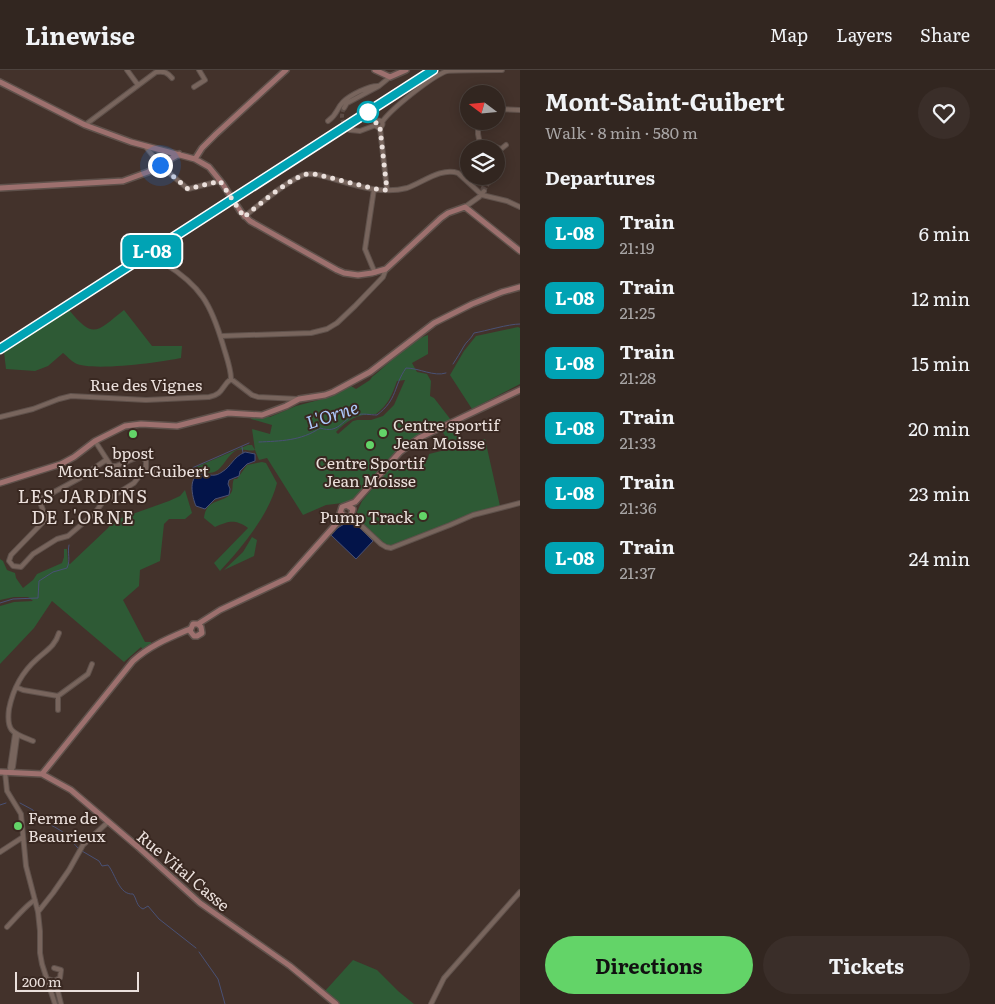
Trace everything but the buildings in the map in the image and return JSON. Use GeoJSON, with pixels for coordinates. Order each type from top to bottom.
{"type":"FeatureCollection","features":[{"type":"Feature","properties":{"kind":"street"},"geometry":{"type":"LineString","coordinates":[[127,70],[138,86]]}},
{"type":"Feature","properties":{"kind":"street"},"geometry":{"type":"LineString","coordinates":[[194,88],[205,80],[199,70]]}},
{"type":"Feature","properties":{"kind":"street"},"geometry":{"type":"LineString","coordinates":[[196,159],[202,148],[216,134],[286,70]]}},
{"type":"Feature","properties":{"kind":"street"},"geometry":{"type":"LineString","coordinates":[[375,70],[390,77]]}},
{"type":"Feature","properties":{"kind":"street"},"geometry":{"type":"LineString","coordinates":[[344,108],[350,102],[379,86],[390,77],[406,70]]}},
{"type":"Feature","properties":{"kind":"street"},"geometry":{"type":"LineString","coordinates":[[387,190],[377,121],[382,122],[416,91],[435,77],[448,71],[502,70]]}},
{"type":"Feature","properties":{"kind":"street"},"geometry":{"type":"LineString","coordinates":[[85,125],[156,72],[168,73],[172,78]]}},
{"type":"Feature","properties":{"kind":"street"},"geometry":{"type":"LineString","coordinates":[[0,82],[85,125],[144,145],[196,159],[208,167],[221,182],[243,215],[340,271],[358,275],[386,269]]}},
{"type":"Feature","properties":{"kind":"street"},"geometry":{"type":"LineString","coordinates":[[328,121],[337,114],[346,100],[371,86],[379,86]]}},
{"type":"Feature","properties":{"kind":"street"},"geometry":{"type":"LineString","coordinates":[[505,109],[520,110]]}},
{"type":"Feature","properties":{"kind":"street"},"geometry":{"type":"LineString","coordinates":[[350,130],[360,132],[378,127]]}},
{"type":"Feature","properties":{"kind":"street"},"geometry":{"type":"LineString","coordinates":[[144,145],[160,165],[188,189],[221,182]]}},
{"type":"Feature","properties":{"kind":"street"},"geometry":{"type":"LineString","coordinates":[[0,188],[123,180],[132,178],[160,165],[178,154]]}},
{"type":"Feature","properties":{"kind":"street"},"geometry":{"type":"LineString","coordinates":[[243,215],[287,185],[309,174],[374,189],[387,190],[410,187],[451,171],[458,173],[483,192],[520,207]]}},
{"type":"Feature","properties":{"kind":"street"},"geometry":{"type":"LineString","coordinates":[[374,189],[365,246],[375,272]]}},
{"type":"Feature","properties":{"kind":"street"},"geometry":{"type":"LineString","coordinates":[[221,336],[311,333],[327,329],[337,323],[355,306],[383,277],[386,269],[432,226],[447,214],[465,208],[483,192]]}},
{"type":"Feature","properties":{"kind":"street"},"geometry":{"type":"LineString","coordinates":[[465,208],[520,251]]}},
{"type":"Feature","properties":{"kind":"street"},"geometry":{"type":"LineString","coordinates":[[164,263],[198,288],[213,312],[218,325],[231,379],[252,395],[258,397],[299,399],[333,392],[370,372],[434,323],[502,292],[520,287]]}},
{"type":"Feature","properties":{"kind":"street","name":"Rue des Vignes"},"geometry":{"type":"LineString","coordinates":[[0,417],[33,409],[71,396],[146,400],[209,397],[220,393],[231,379]]}},
{"type":"Feature","properties":{"kind":"street"},"geometry":{"type":"LineString","coordinates":[[349,517],[350,508],[400,452],[420,438],[520,390]]}},
{"type":"Feature","properties":{"kind":"street"},"geometry":{"type":"LineString","coordinates":[[0,483],[54,467],[74,457],[95,441],[121,428],[134,424],[177,426],[228,413],[262,415],[299,399]]}},
{"type":"Feature","properties":{"kind":"street"},"geometry":{"type":"LineString","coordinates":[[95,441],[110,465],[114,466],[142,456],[146,461],[146,472]]}},
{"type":"Feature","properties":{"kind":"street"},"geometry":{"type":"LineString","coordinates":[[106,460],[80,478],[43,498],[41,505],[45,520],[11,555],[9,561],[12,565],[22,566],[34,554],[57,539],[68,536],[95,513],[102,504],[134,483],[140,474],[146,472],[176,475]]}},
{"type":"Feature","properties":{"kind":"street"},"geometry":{"type":"LineString","coordinates":[[341,513],[349,517],[381,544],[391,548],[473,515],[520,503]]}},
{"type":"Feature","properties":{"kind":"street"},"geometry":{"type":"LineString","coordinates":[[200,626],[204,620],[224,608],[286,580],[337,523],[342,506],[350,508]]}},
{"type":"Feature","properties":{"kind":"street"},"geometry":{"type":"LineString","coordinates":[[337,523],[349,517]]}},
{"type":"Feature","properties":{"kind":"street"},"geometry":{"type":"LineString","coordinates":[[190,632],[193,624],[200,626]]}},
{"type":"Feature","properties":{"kind":"street"},"geometry":{"type":"LineString","coordinates":[[42,774],[133,661],[144,652],[181,633],[190,632],[196,636],[199,635],[202,632],[200,626]]}},
{"type":"Feature","properties":{"kind":"street"},"geometry":{"type":"LineString","coordinates":[[32,741],[16,734],[9,727],[8,718],[12,695],[18,682],[33,663],[54,645],[60,633]]}},
{"type":"Feature","properties":{"kind":"street"},"geometry":{"type":"LineString","coordinates":[[16,687],[58,696],[88,674],[92,664]]}},
{"type":"Feature","properties":{"kind":"street"},"geometry":{"type":"LineString","coordinates":[[58,696],[58,710]]}},
{"type":"Feature","properties":{"kind":"street"},"geometry":{"type":"LineString","coordinates":[[16,734],[13,767],[5,772],[7,791],[21,814],[26,866],[38,912],[40,953],[55,1004]]}},
{"type":"Feature","properties":{"kind":"street","name":"Rue Vital Casse"},"geometry":{"type":"LineString","coordinates":[[5,772],[42,774],[71,790],[200,903],[302,975],[336,1004]]}},
{"type":"Feature","properties":{"kind":"street"},"geometry":{"type":"LineString","coordinates":[[38,912],[69,870],[83,845],[108,822]]}},
{"type":"Feature","properties":{"kind":"street"},"geometry":{"type":"LineString","coordinates":[[0,852],[23,837]]}},
{"type":"Feature","properties":{"kind":"street"},"geometry":{"type":"LineString","coordinates":[[431,1004],[444,978],[520,892]]}},
{"type":"Feature","properties":{"kind":"street"},"geometry":{"type":"LineString","coordinates":[[7,927],[20,916],[30,901],[35,900]]}},
{"type":"Feature","properties":{"kind":"street"},"geometry":{"type":"LineString","coordinates":[[48,982],[60,978],[60,970],[54,968]]}},
{"type":"Feature","properties":{"kind":"street"},"geometry":{"type":"LineString","coordinates":[[48,982],[57,988],[60,1004]]}},
{"type":"Feature","properties":{"kind":"green space"},"geometry":{"type":"Polygon","coordinates":[[[69,310],[84,326],[95,330],[107,324],[124,310],[152,346],[182,346],[181,358],[159,362],[96,367],[75,363],[63,353],[48,366],[35,371],[6,369],[4,352],[69,310]]]}},
{"type":"Feature","properties":{"kind":"green space"},"geometry":{"type":"Polygon","coordinates":[[[520,328],[520,384],[472,409],[450,375],[464,351],[476,336],[520,328]]]}},
{"type":"Feature","properties":{"kind":"green space"},"geometry":{"type":"Polygon","coordinates":[[[428,335],[428,354],[412,363],[417,372],[427,374],[431,381],[430,396],[434,398],[451,420],[396,453],[351,502],[326,505],[303,515],[267,458],[259,460],[255,450],[252,429],[270,434],[272,425],[251,419],[251,416],[270,417],[296,406],[330,397],[351,386],[356,389],[370,380],[406,347],[428,335]],[[405,380],[397,381],[384,407],[376,414],[354,418],[336,432],[338,434],[353,421],[371,420],[383,416],[394,405],[405,380]]]}},
{"type":"Feature","properties":{"kind":"green space"},"geometry":{"type":"Polygon","coordinates":[[[454,425],[464,443],[485,439],[500,506],[459,519],[392,546],[384,545],[358,520],[357,512],[362,501],[391,466],[423,460],[428,458],[429,454],[453,448],[442,431],[454,425]]]}},
{"type":"Feature","properties":{"kind":"green space"},"geometry":{"type":"Polygon","coordinates":[[[248,445],[252,445],[255,450],[240,449],[235,451],[215,472],[210,473],[196,467],[248,445]]]}},
{"type":"Feature","properties":{"kind":"green space"},"geometry":{"type":"Polygon","coordinates":[[[266,463],[277,483],[273,495],[254,530],[220,571],[214,563],[248,528],[236,522],[224,523],[215,527],[204,518],[206,511],[212,503],[229,495],[232,491],[234,479],[237,479],[247,465],[266,463]]]}},
{"type":"Feature","properties":{"kind":"green space"},"geometry":{"type":"Polygon","coordinates":[[[185,490],[192,513],[185,519],[169,519],[164,524],[160,561],[140,570],[139,586],[123,600],[145,642],[151,642],[151,646],[143,650],[141,647],[124,662],[52,601],[34,628],[0,664],[0,606],[14,602],[33,601],[28,597],[0,600],[0,559],[7,570],[15,573],[23,588],[37,574],[62,563],[64,549],[67,549],[68,563],[70,564],[113,521],[169,501],[180,496],[185,490]]]}},
{"type":"Feature","properties":{"kind":"green space"},"geometry":{"type":"Polygon","coordinates":[[[252,537],[257,540],[254,556],[224,570],[243,552],[252,537]]]}},
{"type":"Feature","properties":{"kind":"green space"},"geometry":{"type":"Polygon","coordinates":[[[353,960],[377,970],[414,1004],[340,1004],[325,991],[353,960]]]}},
{"type":"Feature","properties":{"kind":"shaded area"},"geometry":{"type":"Polygon","coordinates":[[[245,452],[255,454],[255,461],[247,464],[240,471],[239,476],[229,480],[229,495],[215,499],[205,509],[196,506],[192,492],[195,478],[203,474],[220,474],[237,457],[245,452]]]}},
{"type":"Feature","properties":{"kind":"shaded area"},"geometry":{"type":"Polygon","coordinates":[[[349,521],[356,524],[373,541],[356,559],[331,535],[336,529],[349,521]]]}},
{"type":"Feature","properties":{"kind":"waterway","name":"L'Orne"},"geometry":{"type":"LineString","coordinates":[[453,364],[474,333],[520,324]]}},
{"type":"Feature","properties":{"kind":"waterway","name":"L'Orne"},"geometry":{"type":"LineString","coordinates":[[259,442],[298,438],[320,428],[336,428],[356,415],[377,415],[389,404],[406,368],[437,374],[446,373]]}},
{"type":"Feature","properties":{"kind":"waterway","name":"L'Orne"},"geometry":{"type":"LineString","coordinates":[[192,468],[249,443]]}},
{"type":"Feature","properties":{"kind":"waterway","name":"L'Orne"},"geometry":{"type":"LineString","coordinates":[[242,447],[243,453]]}},
{"type":"Feature","properties":{"kind":"waterway"},"geometry":{"type":"LineString","coordinates":[[195,468],[197,477]]}},
{"type":"Feature","properties":{"kind":"waterway","name":"L'Orne"},"geometry":{"type":"LineString","coordinates":[[0,603],[13,599],[38,598],[39,581],[53,572],[67,568],[69,545]]}},
{"type":"Feature","properties":{"kind":"waterway"},"geometry":{"type":"LineString","coordinates":[[0,805],[6,803]]}},
{"type":"Feature","properties":{"kind":"waterway"},"geometry":{"type":"LineString","coordinates":[[20,803],[33,810],[40,820],[64,833],[78,848]]}},
{"type":"Feature","properties":{"kind":"waterway"},"geometry":{"type":"LineString","coordinates":[[82,851],[99,861],[102,866],[108,865],[121,888],[133,894],[141,908],[143,909],[148,906],[159,919],[196,948]]}},
{"type":"Feature","properties":{"kind":"waterway"},"geometry":{"type":"LineString","coordinates":[[199,952],[218,979],[225,1004]]}},
{"type":"Feature","properties":{"kind":"tunnel"},"geometry":{"type":"LineString","coordinates":[[344,108],[342,120],[350,130]]}},
{"type":"Feature","properties":{"kind":"tunnel"},"geometry":{"type":"LineString","coordinates":[[482,190],[484,185]]}},
{"type":"Feature","properties":{"kind":"tunnel"},"geometry":{"type":"LineString","coordinates":[[484,191],[487,185]]}},
{"type":"Feature","properties":{"kind":"railway"},"geometry":{"type":"LineString","coordinates":[[0,349],[433,70]]}},
{"type":"Feature","properties":{"kind":"train","name":"L-08"},"geometry":{"type":"LineString","coordinates":[[0,349],[433,70]]}},
{"type":"Feature","properties":{"kind":"place","name":"Centre sportif Jean Moisse"},"geometry":{"type":"Point","coordinates":[383,433]}},
{"type":"Feature","properties":{"kind":"place","name":"bpost Mont-Saint-Guibert"},"geometry":{"type":"Point","coordinates":[133,434]}},
{"type":"Feature","properties":{"kind":"place","name":"Centre Sportif Jean Moisse"},"geometry":{"type":"Point","coordinates":[370,445]}},
{"type":"Feature","properties":{"kind":"place","name":"Pump Track"},"geometry":{"type":"Point","coordinates":[423,516]}},
{"type":"Feature","properties":{"kind":"place","name":"Ferme de Beaurieux"},"geometry":{"type":"Point","coordinates":[18,826]}},
{"type":"Feature","properties":{"kind":"district","name":"LES JARDINS DE L'ORNE"},"geometry":{"type":"Point","coordinates":[83,505]}},
{"type":"Feature","properties":{"kind":"route"},"geometry":{"type":"LineString","coordinates":[[160,165],[188,189],[192,190],[220,181],[244,217],[281,189],[309,174],[384,191],[387,190],[380,128],[376,126],[376,122],[368,112]]}}]}
